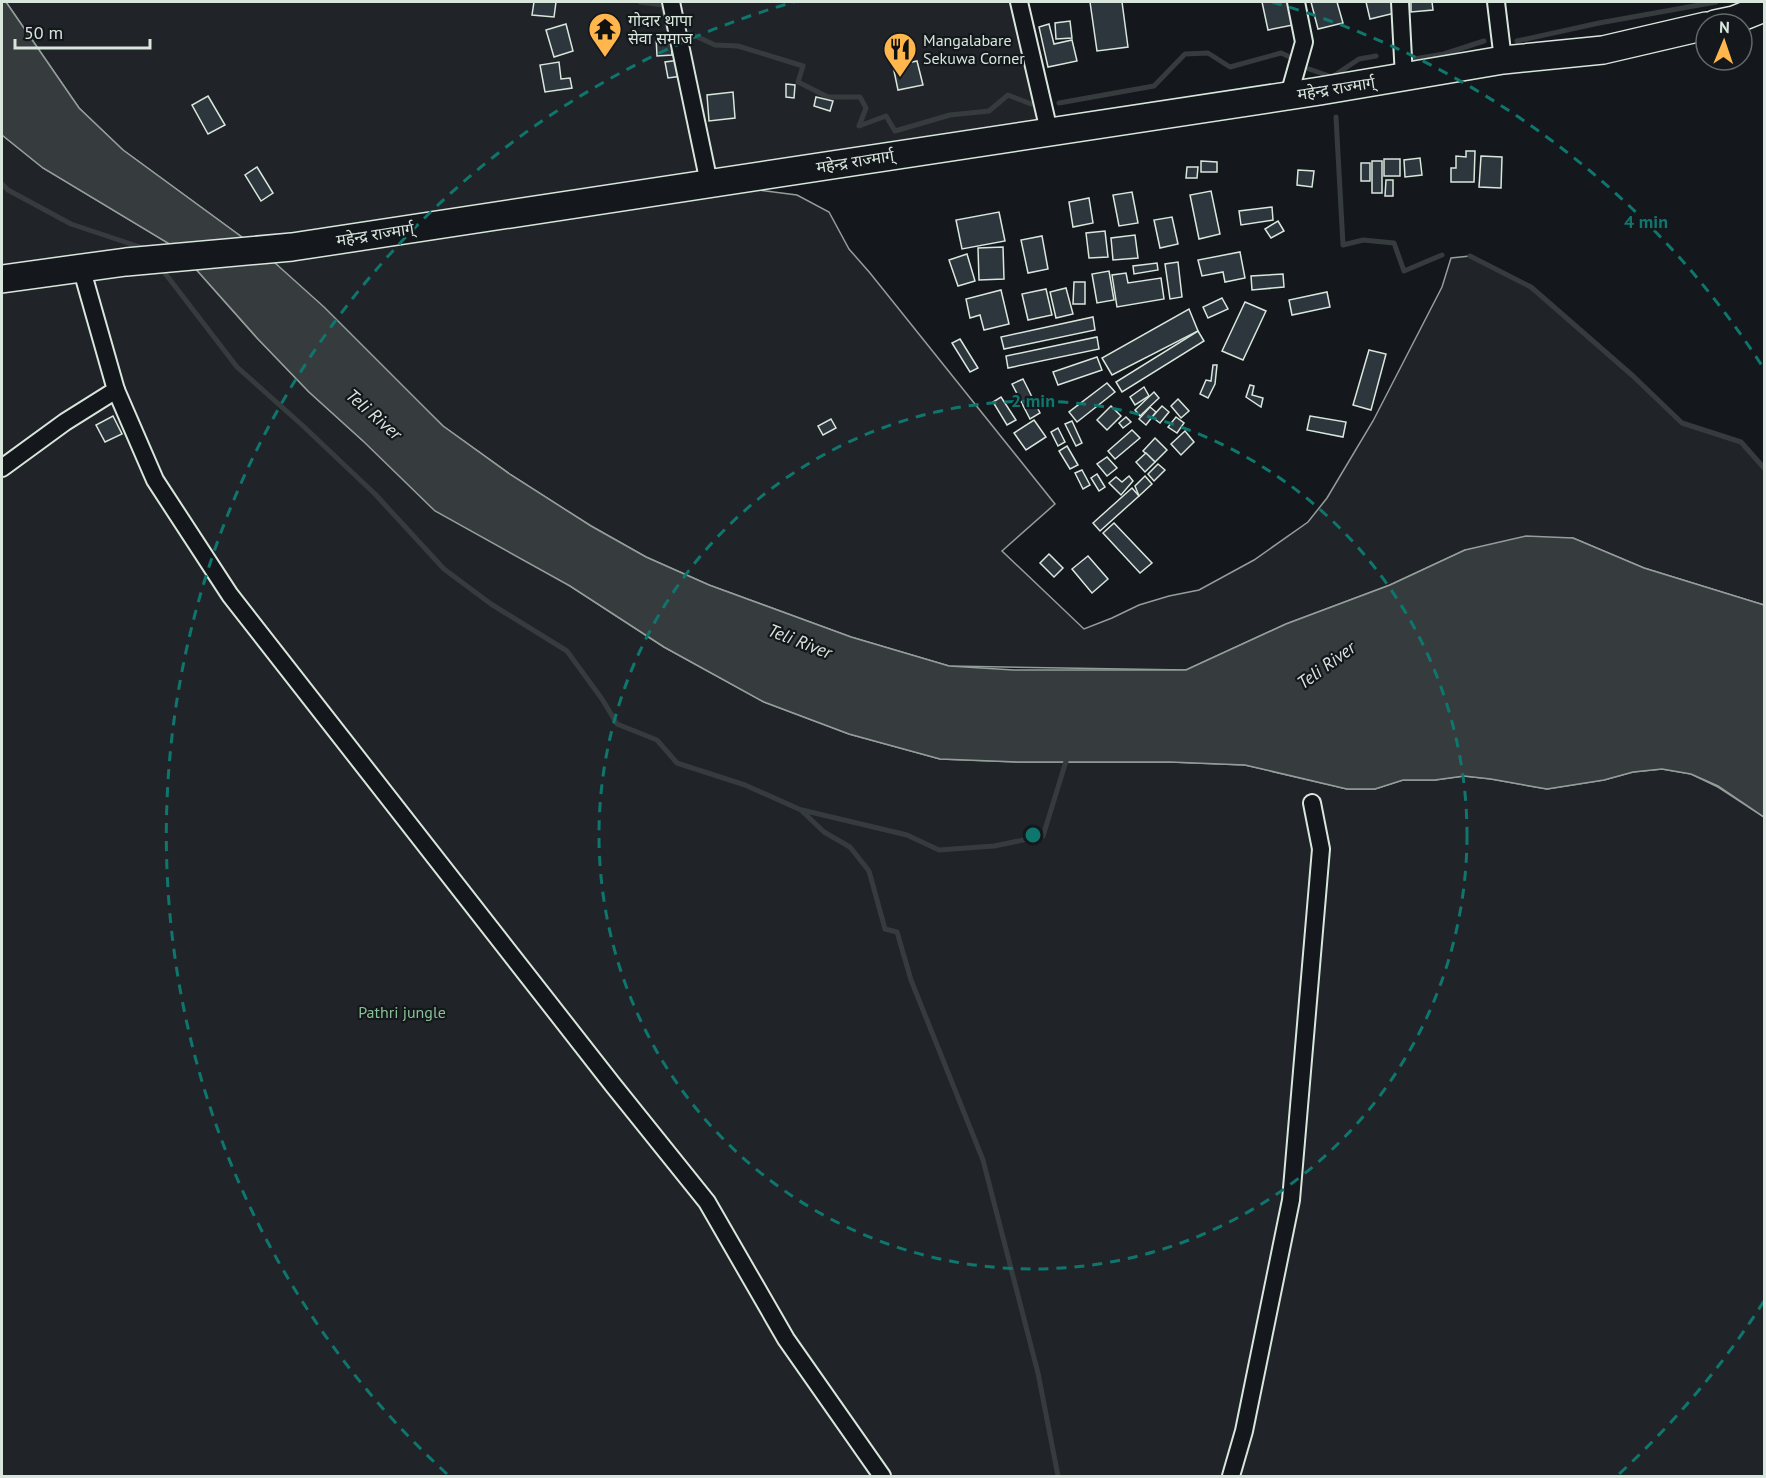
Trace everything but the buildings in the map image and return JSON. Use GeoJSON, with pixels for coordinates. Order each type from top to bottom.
{"type":"FeatureCollection","features":[{"type":"Feature","properties":{"kind":"highway","name":"महेन्द्र राज्मार्ग्"},"geometry":{"type":"LineString","coordinates":[[2,279],[126,262],[292,247],[1289,95],[1503,60],[1603,50],[1694,29]]}},
{"type":"Feature","properties":{"kind":"street"},"geometry":{"type":"LineString","coordinates":[[671,2],[709,183]]}},
{"type":"Feature","properties":{"kind":"street"},"geometry":{"type":"LineString","coordinates":[[1019,2],[1050,131]]}},
{"type":"Feature","properties":{"kind":"street"},"geometry":{"type":"LineString","coordinates":[[1289,95],[1304,42],[1296,2]]}},
{"type":"Feature","properties":{"kind":"street"},"geometry":{"type":"LineString","coordinates":[[1400,2],[1404,76]]}},
{"type":"Feature","properties":{"kind":"street"},"geometry":{"type":"LineString","coordinates":[[1496,2],[1503,60]]}},
{"type":"Feature","properties":{"kind":"street"},"geometry":{"type":"LineString","coordinates":[[81,267],[116,390],[155,480],[230,595],[707,1202],[786,1339],[882,1476]]}},
{"type":"Feature","properties":{"kind":"street"},"geometry":{"type":"LineString","coordinates":[[2,468],[64,422],[116,390]]}},
{"type":"Feature","properties":{"kind":"street"},"geometry":{"type":"LineString","coordinates":[[1231,1476],[1246,1420],[1291,1200],[1321,849],[1312,803]]}},
{"type":"Feature","properties":{"kind":"green space"},"geometry":{"type":"Polygon","coordinates":[[[6,2],[1019,2],[1049,131],[712,184],[797,195],[829,212],[849,249],[1055,504],[1002,551],[1084,629],[1139,605],[1199,590],[1254,560],[1308,522],[1327,498],[1373,421],[1442,287],[1451,258],[1470,256],[1531,287],[1633,376],[1682,423],[1741,442],[1764,467],[1764,605],[1644,568],[1573,538],[1465,550],[1390,585],[1286,624],[1186,670],[949,666],[851,637],[709,585],[646,557],[591,526],[511,475],[443,426],[265,254],[123,150],[79,108],[6,2]]]}},
{"type":"Feature","properties":{"kind":"green space","name":"Pathri jungle"},"geometry":{"type":"Polygon","coordinates":[[[2,135],[43,168],[178,249],[258,339],[309,392],[362,440],[570,586],[664,647],[764,702],[849,734],[940,759],[1245,765],[1347,789],[1375,789],[1403,780],[1435,780],[1464,776],[1547,789],[1604,780],[1633,772],[1662,769],[1691,774],[1718,787],[1764,817],[1764,1476],[2,1476],[2,135]]]}},
{"type":"Feature","properties":{"kind":"water","name":"Teli River"},"geometry":{"type":"Polygon","coordinates":[[[2,2],[6,2],[79,108],[123,150],[265,254],[324,307],[443,426],[511,475],[591,526],[646,557],[709,585],[851,637],[949,666],[1014,670],[1186,670],[1286,624],[1390,585],[1465,550],[1526,536],[1573,538],[1644,568],[1764,605],[1764,817],[1718,786],[1691,774],[1662,769],[1633,772],[1604,780],[1547,789],[1464,776],[1435,780],[1403,780],[1375,789],[1347,789],[1245,765],[940,759],[849,734],[764,702],[664,647],[570,586],[435,511],[309,392],[258,339],[178,249],[43,168],[2,135],[2,2]]]}},
{"type":"Feature","properties":{"kind":"waterway"},"geometry":{"type":"LineString","coordinates":[[640,2],[663,5],[669,33]]}},
{"type":"Feature","properties":{"kind":"waterway"},"geometry":{"type":"LineString","coordinates":[[1517,41],[1599,23],[1716,2]]}},
{"type":"Feature","properties":{"kind":"waterway"},"geometry":{"type":"LineString","coordinates":[[689,33],[715,45],[738,46],[803,66],[798,82],[828,97],[860,97],[866,108],[859,126],[886,116],[895,131],[950,115],[989,111],[1008,95],[1031,104]]}},
{"type":"Feature","properties":{"kind":"waterway"},"geometry":{"type":"LineString","coordinates":[[1408,60],[1444,54],[1484,41]]}},
{"type":"Feature","properties":{"kind":"waterway"},"geometry":{"type":"LineString","coordinates":[[1059,103],[1154,86],[1185,54],[1208,53],[1230,67],[1281,53],[1290,57]]}},
{"type":"Feature","properties":{"kind":"waterway"},"geometry":{"type":"LineString","coordinates":[[1309,69],[1332,77],[1359,59],[1376,56]]}},
{"type":"Feature","properties":{"kind":"waterway"},"geometry":{"type":"LineString","coordinates":[[1336,117],[1343,245],[1363,240],[1394,243],[1404,271],[1442,255]]}},
{"type":"Feature","properties":{"kind":"waterway"},"geometry":{"type":"LineString","coordinates":[[2,184],[8,190],[71,224],[146,249]]}},
{"type":"Feature","properties":{"kind":"waterway"},"geometry":{"type":"LineString","coordinates":[[1470,256],[1531,287],[1633,376],[1682,423],[1741,442],[1764,468]]}},
{"type":"Feature","properties":{"kind":"waterway"},"geometry":{"type":"LineString","coordinates":[[161,268],[237,367],[375,494],[444,569],[491,604],[567,651],[617,724],[657,740],[677,763],[745,785],[801,810],[824,832],[850,847],[869,871],[885,929],[897,932],[911,980],[983,1160],[1038,1373],[1058,1476]]}},
{"type":"Feature","properties":{"kind":"waterway"},"geometry":{"type":"LineString","coordinates":[[802,810],[907,835],[939,850],[994,846],[1043,836],[1067,758]]}},
{"type":"Feature","properties":{"kind":"place","name":"गोदार थापा सेवा समाज"},"geometry":{"type":"Point","coordinates":[605,58]}},
{"type":"Feature","properties":{"kind":"place","name":"Mangalabare Sekuwa Corner"},"geometry":{"type":"Point","coordinates":[900,78]}}]}
